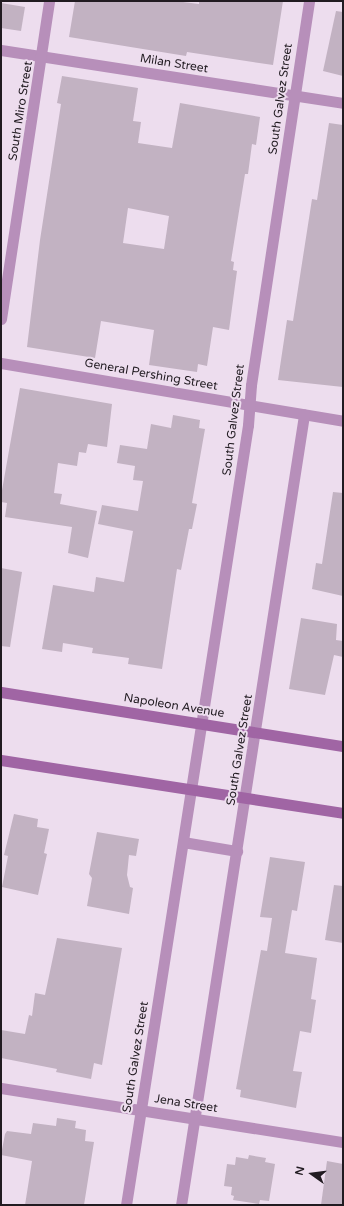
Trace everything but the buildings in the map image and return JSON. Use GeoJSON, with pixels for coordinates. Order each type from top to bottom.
{"type":"FeatureCollection","features":[{"type":"Feature","properties":{"kind":"main road","name":"Napoleon Avenue"},"geometry":{"type":"LineString","coordinates":[[1,692],[343,746]]}},
{"type":"Feature","properties":{"kind":"main road"},"geometry":{"type":"LineString","coordinates":[[1,760],[343,813]]}},
{"type":"Feature","properties":{"kind":"street","name":"South Miro Street"},"geometry":{"type":"LineString","coordinates":[[1,319],[42,57],[49,1]]}},
{"type":"Feature","properties":{"kind":"street","name":"South Galvez Street"},"geometry":{"type":"LineString","coordinates":[[126,1205],[192,790],[309,1]]}},
{"type":"Feature","properties":{"kind":"street","name":"Milan Street"},"geometry":{"type":"LineString","coordinates":[[1,50],[343,104]]}},
{"type":"Feature","properties":{"kind":"street","name":"General Pershing Street"},"geometry":{"type":"LineString","coordinates":[[1,363],[343,421]]}},
{"type":"Feature","properties":{"kind":"street","name":"South Galvez Street"},"geometry":{"type":"LineString","coordinates":[[181,1205],[246,798],[304,415]]}},
{"type":"Feature","properties":{"kind":"street"},"geometry":{"type":"LineString","coordinates":[[183,842],[237,851]]}},
{"type":"Feature","properties":{"kind":"street","name":"Jena Street"},"geometry":{"type":"LineString","coordinates":[[1,1088],[343,1142]]}}]}
